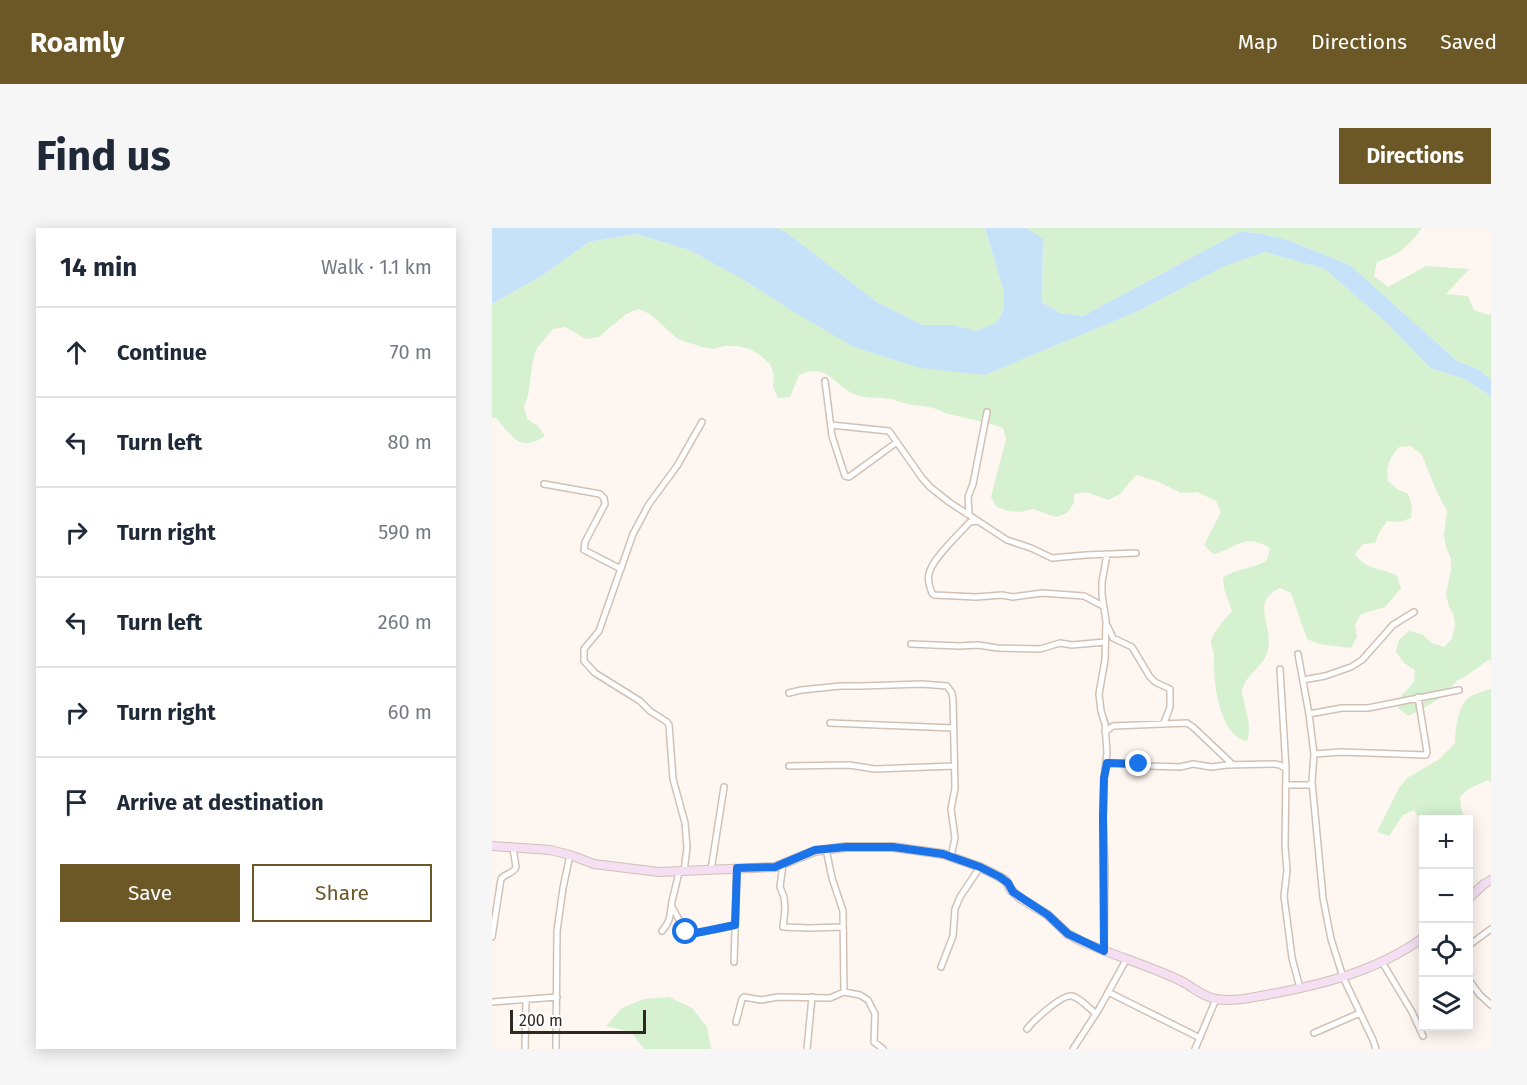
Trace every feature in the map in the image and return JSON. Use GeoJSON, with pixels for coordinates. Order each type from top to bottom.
{"type":"FeatureCollection","features":[{"type":"Feature","properties":{"kind":"main road"},"geometry":{"type":"LineString","coordinates":[[492,846],[550,850],[594,864],[659,872],[775,867],[815,850],[846,847],[893,847],[943,854],[980,867],[1006,880],[1013,892],[1048,915],[1068,934],[1104,951],[1184,982],[1203,995],[1226,1001],[1300,988],[1343,977],[1403,952],[1419,941]]}},
{"type":"Feature","properties":{"kind":"main road"},"geometry":{"type":"LineString","coordinates":[[1473,894],[1491,880]]}},
{"type":"Feature","properties":{"kind":"street"},"geometry":{"type":"LineString","coordinates":[[825,381],[832,436],[844,475],[847,477],[897,442]]}},
{"type":"Feature","properties":{"kind":"street"},"geometry":{"type":"LineString","coordinates":[[969,514],[968,497],[973,484],[987,412]]}},
{"type":"Feature","properties":{"kind":"street"},"geometry":{"type":"LineString","coordinates":[[662,931],[671,916],[672,901],[687,847],[684,817],[673,779],[669,725],[640,701],[595,673],[584,661],[585,647],[599,631],[633,534],[649,504],[677,466],[702,422]]}},
{"type":"Feature","properties":{"kind":"street"},"geometry":{"type":"LineString","coordinates":[[831,425],[889,430],[930,487],[949,502],[1014,543],[1031,548],[1050,558],[1136,553]]}},
{"type":"Feature","properties":{"kind":"street"},"geometry":{"type":"LineString","coordinates":[[544,484],[600,495],[604,498],[605,504],[585,542],[584,550],[621,569]]}},
{"type":"Feature","properties":{"kind":"street"},"geometry":{"type":"LineString","coordinates":[[980,522],[975,520],[970,522],[942,552],[931,568],[928,579],[934,595],[1013,597],[1042,593],[1084,596],[1103,606]]}},
{"type":"Feature","properties":{"kind":"street"},"geometry":{"type":"LineString","coordinates":[[1107,554],[1101,595],[1106,621],[1113,638],[1132,647],[1150,677],[1170,689],[1170,707],[1164,723]]}},
{"type":"Feature","properties":{"kind":"street"},"geometry":{"type":"LineString","coordinates":[[1303,680],[1325,676],[1351,667],[1362,660],[1393,625],[1414,612]]}},
{"type":"Feature","properties":{"kind":"street"},"geometry":{"type":"LineString","coordinates":[[1104,951],[1103,817],[1107,753],[1099,694],[1105,660],[1106,621]]}},
{"type":"Feature","properties":{"kind":"street"},"geometry":{"type":"LineString","coordinates":[[911,644],[1040,649],[1060,643],[1072,645],[1105,642]]}},
{"type":"Feature","properties":{"kind":"street"},"geometry":{"type":"LineString","coordinates":[[1298,654],[1310,714],[1314,754],[1312,783],[1323,898],[1331,939],[1343,977],[1376,1049]]}},
{"type":"Feature","properties":{"kind":"street"},"geometry":{"type":"LineString","coordinates":[[1280,669],[1286,769],[1287,870],[1284,896],[1292,958],[1300,988]]}},
{"type":"Feature","properties":{"kind":"street"},"geometry":{"type":"LineString","coordinates":[[789,693],[841,686],[922,684],[944,685],[950,689],[953,699],[955,788],[951,809],[955,838],[951,857]]}},
{"type":"Feature","properties":{"kind":"street"},"geometry":{"type":"LineString","coordinates":[[1310,714],[1342,708],[1368,708],[1459,690]]}},
{"type":"Feature","properties":{"kind":"street"},"geometry":{"type":"LineString","coordinates":[[1314,754],[1341,752],[1426,755],[1418,697]]}},
{"type":"Feature","properties":{"kind":"street"},"geometry":{"type":"LineString","coordinates":[[830,723],[953,728]]}},
{"type":"Feature","properties":{"kind":"street"},"geometry":{"type":"LineString","coordinates":[[1105,732],[1113,726],[1190,724],[1233,765]]}},
{"type":"Feature","properties":{"kind":"street"},"geometry":{"type":"LineString","coordinates":[[1107,763],[1149,766],[1193,764],[1211,767],[1280,765],[1286,769]]}},
{"type":"Feature","properties":{"kind":"street"},"geometry":{"type":"LineString","coordinates":[[789,766],[849,765],[883,769],[954,766]]}},
{"type":"Feature","properties":{"kind":"street"},"geometry":{"type":"LineString","coordinates":[[1286,784],[1309,785],[1312,783]]}},
{"type":"Feature","properties":{"kind":"street"},"geometry":{"type":"LineString","coordinates":[[711,870],[724,787]]}},
{"type":"Feature","properties":{"kind":"street"},"geometry":{"type":"LineString","coordinates":[[492,937],[501,879],[513,872],[516,867],[513,848]]}},
{"type":"Feature","properties":{"kind":"street"},"geometry":{"type":"LineString","coordinates":[[826,849],[832,878],[842,905],[844,992]]}},
{"type":"Feature","properties":{"kind":"street"},"geometry":{"type":"LineString","coordinates":[[556,1049],[557,931],[570,855]]}},
{"type":"Feature","properties":{"kind":"street"},"geometry":{"type":"LineString","coordinates":[[783,864],[780,887],[785,909],[783,927],[843,927]]}},
{"type":"Feature","properties":{"kind":"street"},"geometry":{"type":"LineString","coordinates":[[941,967],[953,936],[955,909],[960,897],[980,867]]}},
{"type":"Feature","properties":{"kind":"street"},"geometry":{"type":"LineString","coordinates":[[734,962],[737,868]]}},
{"type":"Feature","properties":{"kind":"street"},"geometry":{"type":"LineString","coordinates":[[672,908],[686,932],[689,933],[735,925]]}},
{"type":"Feature","properties":{"kind":"street"},"geometry":{"type":"LineString","coordinates":[[1473,942],[1491,929]]}},
{"type":"Feature","properties":{"kind":"street"},"geometry":{"type":"LineString","coordinates":[[1073,1049],[1126,960]]}},
{"type":"Feature","properties":{"kind":"street"},"geometry":{"type":"LineString","coordinates":[[1382,962],[1412,1012],[1423,1036]]}},
{"type":"Feature","properties":{"kind":"street"},"geometry":{"type":"LineString","coordinates":[[1473,986],[1491,1005]]}},
{"type":"Feature","properties":{"kind":"street"},"geometry":{"type":"LineString","coordinates":[[736,1022],[744,998],[761,1000],[778,997],[832,998],[844,992],[860,994],[868,1000],[874,1014],[874,1042],[883,1049]]}},
{"type":"Feature","properties":{"kind":"street"},"geometry":{"type":"LineString","coordinates":[[1108,992],[1200,1038]]}},
{"type":"Feature","properties":{"kind":"street"},"geometry":{"type":"LineString","coordinates":[[1027,1029],[1038,1017],[1066,996],[1074,997],[1095,1013]]}},
{"type":"Feature","properties":{"kind":"street"},"geometry":{"type":"LineString","coordinates":[[492,1002],[557,997]]}},
{"type":"Feature","properties":{"kind":"street"},"geometry":{"type":"LineString","coordinates":[[807,1049],[812,997]]}},
{"type":"Feature","properties":{"kind":"street"},"geometry":{"type":"LineString","coordinates":[[1195,1049],[1216,999]]}},
{"type":"Feature","properties":{"kind":"street"},"geometry":{"type":"LineString","coordinates":[[525,1049],[526,1000]]}},
{"type":"Feature","properties":{"kind":"street"},"geometry":{"type":"LineString","coordinates":[[1314,1033],[1360,1013]]}},
{"type":"Feature","properties":{"kind":"green space"},"geometry":{"type":"Polygon","coordinates":[[[777,228],[985,228],[1004,292],[1004,310],[996,323],[976,331],[955,325],[923,325],[877,302],[786,232],[777,228]]]}},
{"type":"Feature","properties":{"kind":"green space"},"geometry":{"type":"Polygon","coordinates":[[[1027,228],[1422,228],[1402,250],[1377,262],[1374,276],[1388,287],[1426,266],[1469,269],[1446,294],[1468,296],[1474,310],[1488,315],[1491,313],[1491,380],[1478,369],[1457,361],[1350,265],[1288,240],[1262,234],[1241,231],[1083,316],[1060,313],[1042,302],[1043,240],[1027,228]]]}},
{"type":"Feature","properties":{"kind":"green space"},"geometry":{"type":"Polygon","coordinates":[[[636,234],[689,250],[742,279],[794,312],[985,375],[1136,312],[1225,266],[1265,252],[1325,269],[1389,325],[1430,368],[1464,379],[1488,394],[1491,399],[1491,661],[1488,660],[1458,680],[1440,698],[1419,711],[1408,716],[1398,708],[1401,696],[1414,682],[1415,670],[1404,663],[1396,652],[1399,640],[1409,631],[1422,634],[1432,643],[1444,647],[1452,639],[1455,625],[1446,594],[1451,570],[1451,559],[1444,535],[1447,511],[1422,455],[1411,446],[1399,447],[1387,471],[1388,481],[1397,489],[1408,494],[1412,506],[1411,518],[1400,522],[1387,521],[1375,543],[1363,544],[1355,554],[1365,564],[1397,576],[1401,588],[1385,607],[1361,614],[1355,625],[1357,637],[1351,648],[1319,644],[1307,639],[1291,593],[1280,588],[1271,594],[1264,607],[1269,640],[1268,649],[1263,660],[1247,680],[1242,692],[1249,724],[1247,742],[1236,736],[1229,728],[1220,708],[1215,686],[1214,653],[1211,642],[1232,611],[1224,589],[1223,578],[1267,560],[1270,548],[1252,541],[1240,543],[1213,554],[1204,545],[1221,512],[1216,501],[1197,492],[1181,493],[1159,482],[1136,475],[1120,494],[1108,500],[1086,492],[1074,494],[1074,503],[1067,513],[1056,517],[1033,509],[1020,512],[1008,511],[997,507],[991,497],[1006,439],[1003,428],[945,413],[931,407],[857,395],[849,392],[831,377],[817,371],[799,375],[790,397],[778,398],[773,387],[774,375],[770,364],[760,355],[738,346],[713,349],[678,339],[650,314],[638,309],[626,314],[599,337],[586,339],[565,327],[553,329],[537,348],[524,407],[527,419],[538,426],[545,436],[529,443],[523,443],[512,437],[496,418],[492,418],[492,304],[543,275],[589,242],[636,234]]]}},
{"type":"Feature","properties":{"kind":"green space"},"geometry":{"type":"Polygon","coordinates":[[[1491,689],[1491,782],[1488,780],[1470,788],[1460,797],[1463,815],[1419,815],[1419,819],[1414,810],[1403,815],[1389,836],[1377,832],[1399,788],[1407,778],[1438,760],[1455,743],[1459,713],[1467,699],[1491,689]]]}},
{"type":"Feature","properties":{"kind":"green space"},"geometry":{"type":"Polygon","coordinates":[[[669,997],[692,1008],[707,1027],[711,1049],[644,1049],[631,1032],[606,1026],[622,1008],[644,999],[669,997]]]}},
{"type":"Feature","properties":{"kind":"water"},"geometry":{"type":"Polygon","coordinates":[[[492,228],[777,228],[786,232],[877,302],[923,325],[955,325],[976,331],[996,323],[1004,310],[1004,292],[985,228],[1027,228],[1043,239],[1042,302],[1060,313],[1083,316],[1241,231],[1262,234],[1288,240],[1350,265],[1457,361],[1478,369],[1491,380],[1491,399],[1488,394],[1464,379],[1430,368],[1389,325],[1325,269],[1265,252],[1225,266],[1136,312],[985,375],[920,368],[854,347],[742,279],[689,250],[636,234],[589,242],[543,275],[492,304],[492,228]]]}},
{"type":"Feature","properties":{"kind":"route"},"geometry":{"type":"LineString","coordinates":[[686,932],[696,933],[735,925],[737,868],[775,867],[815,850],[846,847],[893,847],[943,854],[989,871],[1006,880],[1013,892],[1048,915],[1068,934],[1104,951],[1104,773],[1107,763],[1139,764]]}}]}
